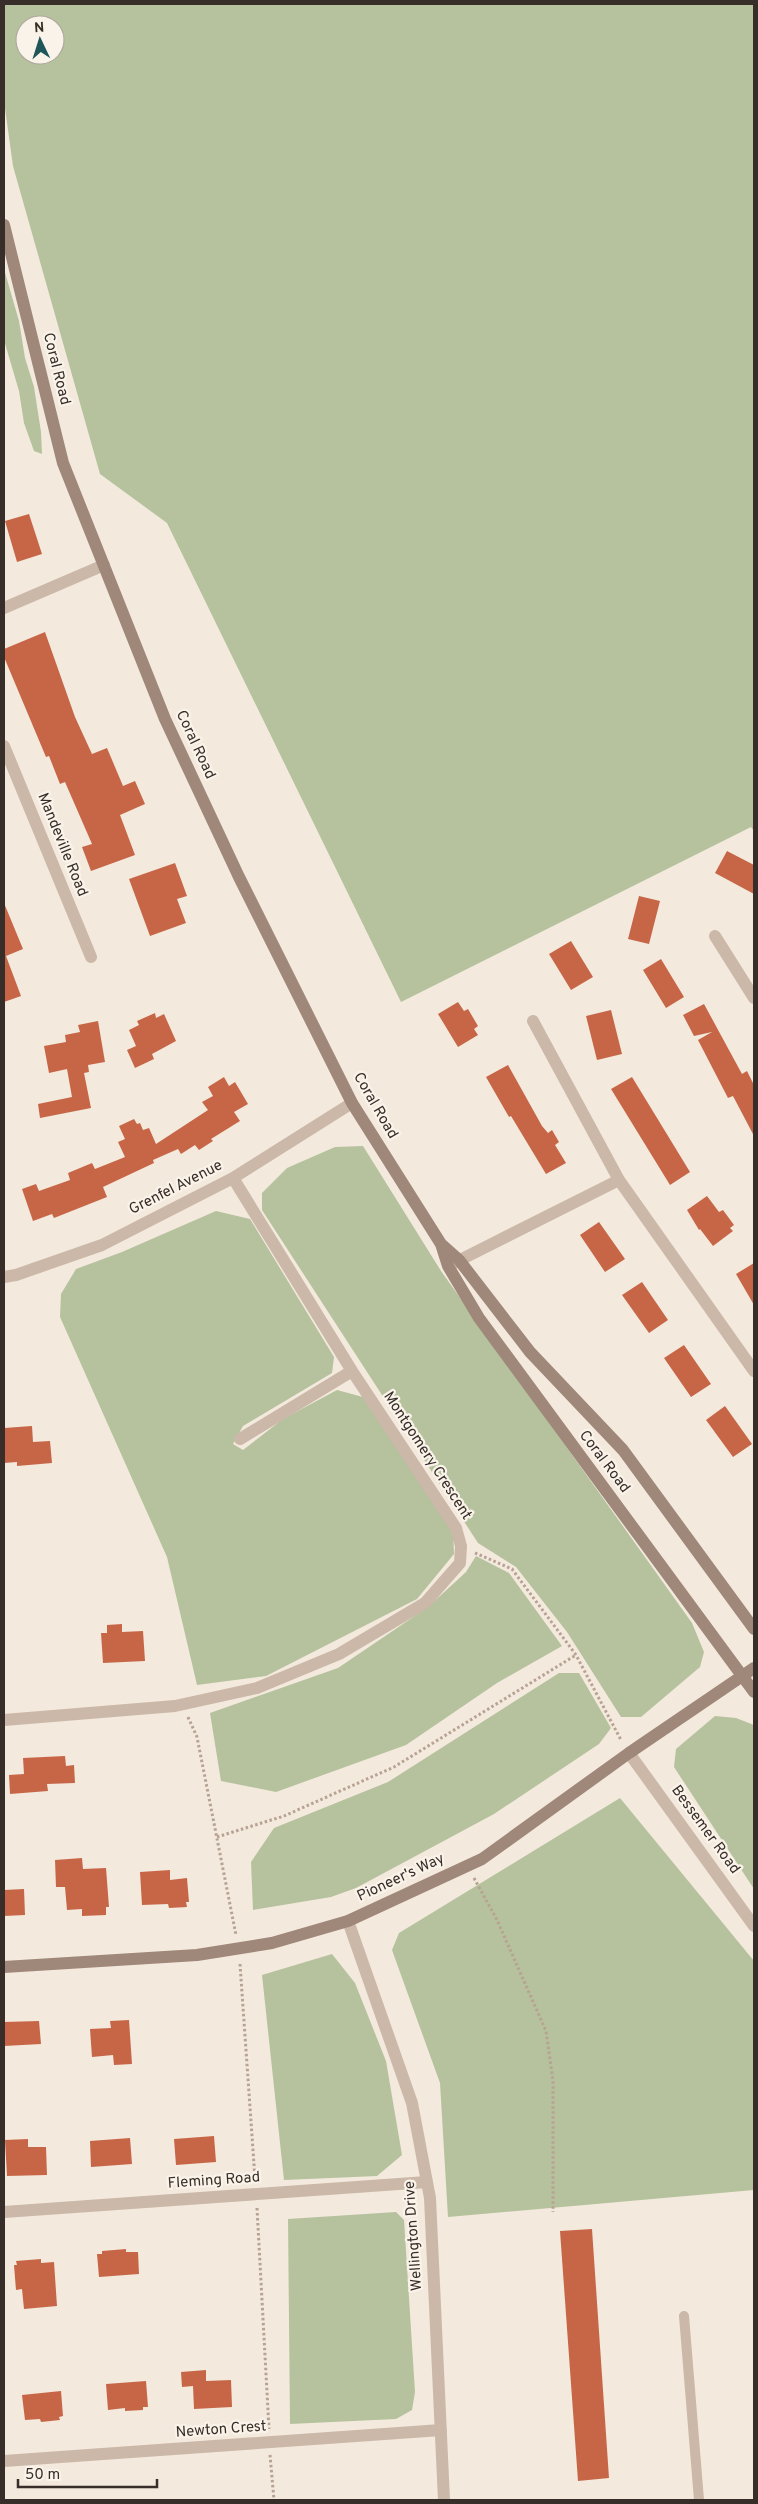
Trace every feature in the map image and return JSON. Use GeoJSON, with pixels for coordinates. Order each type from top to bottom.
{"type":"FeatureCollection","features":[{"type":"Feature","properties":{"kind":"main road","name":"Coral Road"},"geometry":{"type":"LineString","coordinates":[[4,225],[63,463],[165,719],[239,877],[352,1104],[453,1263],[530,1352],[623,1450],[754,1629]]}},
{"type":"Feature","properties":{"kind":"main road","name":"Coral Road"},"geometry":{"type":"LineString","coordinates":[[453,1263],[479,1318],[754,1692]]}},
{"type":"Feature","properties":{"kind":"main road","name":"Pioneer's Way"},"geometry":{"type":"LineString","coordinates":[[4,1967],[197,1955],[272,1943],[348,1921],[482,1859],[629,1753],[754,1668]]}},
{"type":"Feature","properties":{"kind":"street"},"geometry":{"type":"LineString","coordinates":[[4,608],[104,565]]}},
{"type":"Feature","properties":{"kind":"street","name":"Mandeville Road"},"geometry":{"type":"LineString","coordinates":[[4,746],[91,957]]}},
{"type":"Feature","properties":{"kind":"street"},"geometry":{"type":"LineString","coordinates":[[715,936],[754,998]]}},
{"type":"Feature","properties":{"kind":"street"},"geometry":{"type":"LineString","coordinates":[[533,1021],[619,1180],[754,1371]]}},
{"type":"Feature","properties":{"kind":"street","name":"Grenfel Avenue"},"geometry":{"type":"LineString","coordinates":[[4,1277],[16,1275],[102,1245],[233,1178],[352,1104]]}},
{"type":"Feature","properties":{"kind":"street","name":"Montgomery Crescent"},"geometry":{"type":"LineString","coordinates":[[233,1178],[352,1371],[456,1528],[461,1546]]}},
{"type":"Feature","properties":{"kind":"street"},"geometry":{"type":"LineString","coordinates":[[453,1263],[619,1180]]}},
{"type":"Feature","properties":{"kind":"street"},"geometry":{"type":"LineString","coordinates":[[240,1439],[352,1371]]}},
{"type":"Feature","properties":{"kind":"street"},"geometry":{"type":"LineString","coordinates":[[4,1720],[175,1706],[257,1688],[339,1654],[425,1602],[460,1564],[461,1546]]}},
{"type":"Feature","properties":{"kind":"street","name":"Bessemer Road"},"geometry":{"type":"LineString","coordinates":[[629,1753],[754,1926]]}},
{"type":"Feature","properties":{"kind":"street","name":"Wellington Drive"},"geometry":{"type":"LineString","coordinates":[[348,1921],[412,2103],[430,2198],[444,2500]]}},
{"type":"Feature","properties":{"kind":"street","name":"Fleming Road"},"geometry":{"type":"LineString","coordinates":[[4,2212],[427,2182]]}},
{"type":"Feature","properties":{"kind":"street","name":"Newton Crest"},"geometry":{"type":"LineString","coordinates":[[4,2461],[441,2430]]}},
{"type":"Feature","properties":{"kind":"lane"},"geometry":{"type":"LineString","coordinates":[[684,2316],[699,2500]]}},
{"type":"Feature","properties":{"kind":"path"},"geometry":{"type":"LineString","coordinates":[[461,1546],[512,1569],[576,1655],[629,1753]]}},
{"type":"Feature","properties":{"kind":"path"},"geometry":{"type":"LineString","coordinates":[[216,1837],[284,1816],[394,1767],[576,1655]]}},
{"type":"Feature","properties":{"kind":"path"},"geometry":{"type":"LineString","coordinates":[[175,1706],[186,1714],[197,1738],[238,1949],[256,2194],[269,2442],[274,2500]]}},
{"type":"Feature","properties":{"kind":"path"},"geometry":{"type":"LineString","coordinates":[[467,1866],[497,1920],[546,2031],[553,2081],[553,2212]]}},
{"type":"Feature","properties":{"kind":"green space"},"geometry":{"type":"Polygon","coordinates":[[[4,4],[754,4],[754,831],[751,827],[401,1002],[167,523],[100,474],[13,166],[4,101],[4,4]]]}},
{"type":"Feature","properties":{"kind":"green space"},"geometry":{"type":"Polygon","coordinates":[[[4,269],[19,321],[25,358],[34,387],[41,432],[42,454],[34,451],[24,423],[19,391],[4,340],[4,269]]]}},
{"type":"Feature","properties":{"kind":"green space"},"geometry":{"type":"Polygon","coordinates":[[[363,1146],[441,1271],[692,1623],[704,1652],[700,1667],[641,1717],[621,1717],[567,1632],[516,1567],[478,1543],[262,1210],[262,1193],[287,1168],[335,1147],[363,1146]]]}},
{"type":"Feature","properties":{"kind":"green space"},"geometry":{"type":"Polygon","coordinates":[[[216,1211],[250,1219],[334,1357],[332,1373],[243,1426],[233,1444],[243,1450],[283,1419],[337,1390],[363,1397],[453,1529],[454,1554],[417,1599],[266,1676],[197,1685],[167,1557],[60,1317],[61,1294],[76,1269],[122,1252],[216,1211]]]}},
{"type":"Feature","properties":{"kind":"green space"},"geometry":{"type":"Polygon","coordinates":[[[476,1556],[509,1573],[562,1646],[497,1683],[406,1745],[276,1792],[221,1781],[210,1713],[338,1668],[428,1607],[466,1572],[476,1556]]]}},
{"type":"Feature","properties":{"kind":"green space"},"geometry":{"type":"Polygon","coordinates":[[[559,1673],[579,1673],[611,1728],[599,1744],[494,1814],[356,1888],[331,1897],[253,1910],[251,1862],[274,1828],[388,1782],[559,1673]]]}},
{"type":"Feature","properties":{"kind":"green space"},"geometry":{"type":"Polygon","coordinates":[[[715,1716],[736,1718],[754,1725],[754,1889],[674,1767],[676,1749],[715,1716]]]}},
{"type":"Feature","properties":{"kind":"green space"},"geometry":{"type":"Polygon","coordinates":[[[620,1798],[754,1961],[754,2190],[448,2217],[440,2083],[392,1950],[399,1933],[620,1798]]]}},
{"type":"Feature","properties":{"kind":"green space"},"geometry":{"type":"Polygon","coordinates":[[[332,1954],[355,1983],[386,2061],[402,2155],[377,2176],[284,2180],[262,1975],[332,1954]]]}},
{"type":"Feature","properties":{"kind":"green space"},"geometry":{"type":"Polygon","coordinates":[[[396,2212],[404,2220],[415,2392],[412,2410],[396,2419],[290,2424],[288,2219],[396,2212]]]}},
{"type":"Feature","properties":{"kind":"building"},"geometry":{"type":"Polygon","coordinates":[[[29,514],[42,554],[17,562],[5,521],[29,514]]]}},
{"type":"Feature","properties":{"kind":"building"},"geometry":{"type":"Polygon","coordinates":[[[45,632],[75,717],[92,754],[107,748],[123,786],[135,781],[145,804],[120,815],[135,855],[91,871],[82,847],[92,844],[65,782],[60,784],[49,756],[46,757],[4,657],[4,649],[45,632]]]}},
{"type":"Feature","properties":{"kind":"building"},"geometry":{"type":"Polygon","coordinates":[[[727,851],[754,865],[754,894],[715,873],[727,851]]]}},
{"type":"Feature","properties":{"kind":"building"},"geometry":{"type":"Polygon","coordinates":[[[175,863],[187,896],[177,899],[186,923],[150,936],[129,879],[175,863]]]}},
{"type":"Feature","properties":{"kind":"building"},"geometry":{"type":"Polygon","coordinates":[[[639,896],[660,901],[649,944],[628,939],[639,896]]]}},
{"type":"Feature","properties":{"kind":"building"},"geometry":{"type":"Polygon","coordinates":[[[4,903],[23,949],[6,956],[21,996],[4,1002],[4,903]]]}},
{"type":"Feature","properties":{"kind":"building"},"geometry":{"type":"Polygon","coordinates":[[[571,941],[593,977],[571,990],[549,954],[571,941]]]}},
{"type":"Feature","properties":{"kind":"building"},"geometry":{"type":"Polygon","coordinates":[[[661,959],[684,997],[666,1008],[643,970],[661,959]]]}},
{"type":"Feature","properties":{"kind":"building"},"geometry":{"type":"Polygon","coordinates":[[[458,1002],[464,1011],[468,1009],[478,1026],[474,1029],[478,1035],[458,1047],[438,1014],[458,1002]]]}},
{"type":"Feature","properties":{"kind":"building"},"geometry":{"type":"Polygon","coordinates":[[[704,1004],[742,1074],[747,1071],[754,1085],[754,1136],[733,1096],[728,1098],[698,1040],[712,1032],[694,1036],[683,1015],[704,1004]]]}},
{"type":"Feature","properties":{"kind":"building"},"geometry":{"type":"Polygon","coordinates":[[[611,1010],[622,1054],[597,1060],[586,1016],[611,1010]]]}},
{"type":"Feature","properties":{"kind":"building"},"geometry":{"type":"Polygon","coordinates":[[[155,1013],[156,1018],[164,1014],[176,1041],[152,1054],[154,1059],[135,1068],[127,1050],[136,1046],[129,1030],[139,1025],[137,1021],[155,1013]]]}},
{"type":"Feature","properties":{"kind":"building"},"geometry":{"type":"Polygon","coordinates":[[[98,1021],[105,1062],[88,1065],[89,1072],[84,1073],[91,1108],[40,1118],[38,1104],[72,1097],[67,1069],[49,1073],[44,1046],[66,1042],[65,1035],[80,1032],[78,1025],[98,1021]]]}},
{"type":"Feature","properties":{"kind":"building"},"geometry":{"type":"Polygon","coordinates":[[[508,1065],[542,1126],[548,1133],[552,1130],[559,1142],[555,1145],[566,1163],[546,1174],[486,1077],[508,1065]]]}},
{"type":"Feature","properties":{"kind":"building"},"geometry":{"type":"Polygon","coordinates":[[[224,1077],[229,1086],[235,1082],[248,1104],[234,1112],[240,1121],[211,1139],[213,1141],[199,1150],[195,1145],[181,1154],[178,1149],[153,1160],[154,1163],[103,1187],[107,1197],[54,1218],[52,1214],[33,1221],[22,1189],[36,1184],[39,1191],[70,1180],[68,1173],[92,1163],[95,1169],[125,1157],[118,1142],[125,1139],[119,1126],[134,1119],[137,1124],[140,1123],[143,1130],[149,1128],[156,1144],[208,1110],[202,1102],[213,1096],[208,1087],[224,1077]]]}},
{"type":"Feature","properties":{"kind":"building"},"geometry":{"type":"Polygon","coordinates":[[[632,1077],[690,1172],[670,1185],[611,1089],[632,1077]]]}},
{"type":"Feature","properties":{"kind":"building"},"geometry":{"type":"Polygon","coordinates":[[[707,1196],[719,1212],[723,1210],[734,1225],[730,1228],[733,1231],[713,1246],[699,1230],[687,1210],[707,1196]]]}},
{"type":"Feature","properties":{"kind":"building"},"geometry":{"type":"Polygon","coordinates":[[[599,1222],[625,1259],[605,1272],[580,1235],[599,1222]]]}},
{"type":"Feature","properties":{"kind":"building"},"geometry":{"type":"Polygon","coordinates":[[[754,1263],[754,1305],[736,1274],[754,1263]]]}},
{"type":"Feature","properties":{"kind":"building"},"geometry":{"type":"Polygon","coordinates":[[[642,1282],[668,1320],[649,1333],[622,1295],[642,1282]]]}},
{"type":"Feature","properties":{"kind":"building"},"geometry":{"type":"Polygon","coordinates":[[[684,1345],[711,1384],[691,1397],[664,1358],[684,1345]]]}},
{"type":"Feature","properties":{"kind":"building"},"geometry":{"type":"Polygon","coordinates":[[[725,1406],[752,1444],[733,1457],[706,1420],[725,1406]]]}},
{"type":"Feature","properties":{"kind":"building"},"geometry":{"type":"Polygon","coordinates":[[[32,1426],[33,1442],[50,1441],[52,1463],[17,1466],[17,1462],[4,1463],[4,1428],[32,1426]]]}},
{"type":"Feature","properties":{"kind":"building"},"geometry":{"type":"Polygon","coordinates":[[[122,1624],[122,1632],[143,1631],[145,1661],[103,1663],[101,1633],[107,1633],[107,1625],[122,1624]]]}},
{"type":"Feature","properties":{"kind":"building"},"geometry":{"type":"Polygon","coordinates":[[[65,1756],[66,1766],[74,1765],[75,1783],[47,1784],[48,1791],[10,1794],[9,1775],[24,1774],[23,1758],[65,1756]]]}},
{"type":"Feature","properties":{"kind":"building"},"geometry":{"type":"Polygon","coordinates":[[[82,1858],[83,1869],[106,1868],[109,1907],[106,1907],[106,1915],[82,1916],[82,1909],[67,1910],[65,1887],[56,1887],[55,1860],[82,1858]]]}},
{"type":"Feature","properties":{"kind":"building"},"geometry":{"type":"Polygon","coordinates":[[[170,1870],[170,1880],[187,1878],[189,1902],[186,1902],[187,1907],[169,1908],[168,1904],[142,1905],[140,1872],[170,1870]]]}},
{"type":"Feature","properties":{"kind":"building"},"geometry":{"type":"Polygon","coordinates":[[[24,1889],[25,1915],[4,1916],[4,1890],[24,1889]]]}},
{"type":"Feature","properties":{"kind":"building"},"geometry":{"type":"Polygon","coordinates":[[[129,2020],[132,2064],[114,2065],[113,2055],[92,2057],[90,2029],[111,2028],[110,2021],[129,2020]]]}},
{"type":"Feature","properties":{"kind":"building"},"geometry":{"type":"Polygon","coordinates":[[[39,2021],[41,2044],[4,2046],[4,2022],[39,2021]]]}},
{"type":"Feature","properties":{"kind":"building"},"geometry":{"type":"Polygon","coordinates":[[[214,2136],[216,2162],[176,2165],[174,2139],[214,2136]]]}},
{"type":"Feature","properties":{"kind":"building"},"geometry":{"type":"Polygon","coordinates":[[[130,2138],[132,2164],[91,2167],[90,2141],[130,2138]]]}},
{"type":"Feature","properties":{"kind":"building"},"geometry":{"type":"Polygon","coordinates":[[[28,2139],[28,2147],[46,2147],[47,2175],[7,2176],[5,2140],[28,2139]]]}},
{"type":"Feature","properties":{"kind":"building"},"geometry":{"type":"Polygon","coordinates":[[[592,2229],[609,2478],[578,2481],[560,2231],[592,2229]]]}},
{"type":"Feature","properties":{"kind":"building"},"geometry":{"type":"Polygon","coordinates":[[[126,2249],[126,2252],[138,2252],[139,2274],[99,2277],[97,2254],[102,2254],[102,2251],[126,2249]]]}},
{"type":"Feature","properties":{"kind":"building"},"geometry":{"type":"Polygon","coordinates":[[[41,2259],[41,2263],[54,2262],[57,2306],[24,2309],[22,2289],[16,2290],[14,2265],[17,2265],[16,2261],[41,2259]]]}},
{"type":"Feature","properties":{"kind":"building"},"geometry":{"type":"Polygon","coordinates":[[[206,2370],[206,2381],[231,2380],[232,2407],[194,2409],[193,2386],[182,2387],[181,2372],[206,2370]]]}},
{"type":"Feature","properties":{"kind":"building"},"geometry":{"type":"Polygon","coordinates":[[[146,2381],[148,2407],[143,2407],[143,2410],[125,2411],[125,2408],[108,2410],[106,2384],[146,2381]]]}},
{"type":"Feature","properties":{"kind":"building"},"geometry":{"type":"Polygon","coordinates":[[[61,2391],[63,2416],[59,2417],[60,2420],[41,2422],[40,2419],[25,2420],[22,2395],[61,2391]]]}}]}
